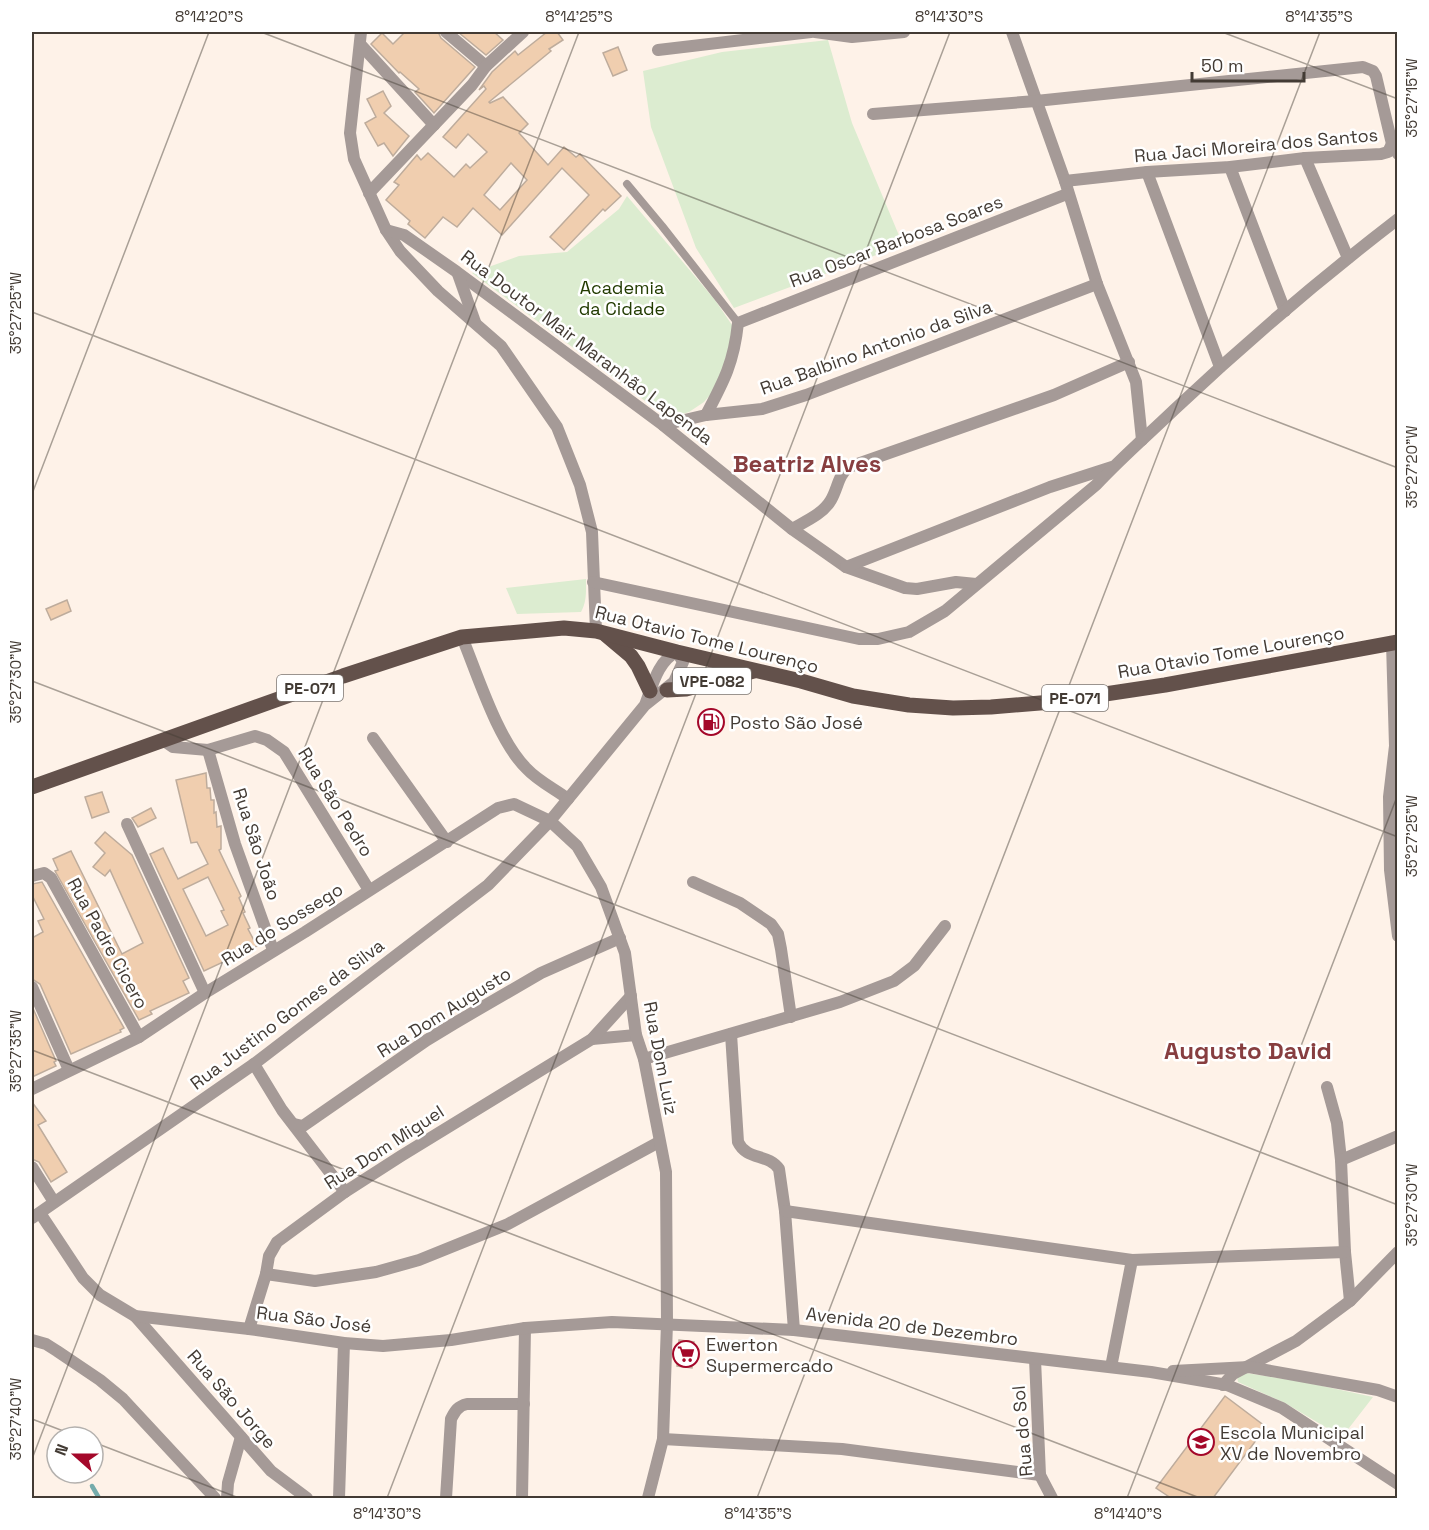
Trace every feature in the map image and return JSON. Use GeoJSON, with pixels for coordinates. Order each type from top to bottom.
{"type":"FeatureCollection","features":[{"type":"Feature","properties":{"kind":"main road","name":"Rua Otavio Tome Lourenço"},"geometry":{"type":"LineString","coordinates":[[32,787],[342,676],[462,637],[564,628],[600,632],[853,696],[909,705],[991,707],[1052,702],[1165,686],[1395,642]]}},
{"type":"Feature","properties":{"kind":"main road","name":"VPE-082"},"geometry":{"type":"LineString","coordinates":[[600,632],[631,656],[648,698]]}},
{"type":"Feature","properties":{"kind":"main road","name":"VPE-082"},"geometry":{"type":"LineString","coordinates":[[667,690],[686,688],[757,670]]}},
{"type":"Feature","properties":{"kind":"street"},"geometry":{"type":"LineString","coordinates":[[446,32],[486,66]]}},
{"type":"Feature","properties":{"kind":"street"},"geometry":{"type":"LineString","coordinates":[[369,193],[472,85],[486,66],[523,32]]}},
{"type":"Feature","properties":{"kind":"street"},"geometry":{"type":"LineString","coordinates":[[658,50],[813,32],[852,37],[904,32]]}},
{"type":"Feature","properties":{"kind":"street"},"geometry":{"type":"LineString","coordinates":[[1012,32],[1065,181],[1067,194],[1097,284],[1136,382],[1142,440]]}},
{"type":"Feature","properties":{"kind":"street"},"geometry":{"type":"LineString","coordinates":[[361,38],[434,125]]}},
{"type":"Feature","properties":{"kind":"street"},"geometry":{"type":"LineString","coordinates":[[361,38],[350,133],[354,159],[386,230],[400,251],[438,291],[501,346],[557,427],[580,486],[591,532],[593,582],[600,632]]}},
{"type":"Feature","properties":{"kind":"street","name":"Rua Jaci Moreira dos Santos"},"geometry":{"type":"LineString","coordinates":[[1036,101],[1368,69],[1376,76],[1395,149],[1381,154],[1305,158],[1230,167],[1147,172],[1065,181]]}},
{"type":"Feature","properties":{"kind":"street"},"geometry":{"type":"LineString","coordinates":[[873,114],[1036,101]]}},
{"type":"Feature","properties":{"kind":"street"},"geometry":{"type":"LineString","coordinates":[[1305,158],[1348,258]]}},
{"type":"Feature","properties":{"kind":"street"},"geometry":{"type":"LineString","coordinates":[[1230,167],[1285,310]]}},
{"type":"Feature","properties":{"kind":"street"},"geometry":{"type":"LineString","coordinates":[[1147,172],[1220,367]]}},
{"type":"Feature","properties":{"kind":"street","name":"Rua Oscar Barbosa Soares"},"geometry":{"type":"LineString","coordinates":[[738,322],[1067,194]]}},
{"type":"Feature","properties":{"kind":"street"},"geometry":{"type":"LineString","coordinates":[[593,582],[859,639],[878,639],[909,632],[945,611],[1096,485],[1220,367],[1285,310],[1398,219]]}},
{"type":"Feature","properties":{"kind":"street","name":"Rua Doutor Mair Maranhão Lapenda"},"geometry":{"type":"LineString","coordinates":[[386,230],[404,235],[458,272],[663,425],[792,529],[846,567],[905,588],[917,589],[956,582],[976,584]]}},
{"type":"Feature","properties":{"kind":"street"},"geometry":{"type":"LineString","coordinates":[[458,272],[476,324]]}},
{"type":"Feature","properties":{"kind":"street","name":"Rua Balbino Antonio da Silva"},"geometry":{"type":"LineString","coordinates":[[663,425],[706,415],[762,409],[806,395],[1097,284]]}},
{"type":"Feature","properties":{"kind":"street"},"geometry":{"type":"LineString","coordinates":[[706,415],[728,372],[735,349],[738,322]]}},
{"type":"Feature","properties":{"kind":"street"},"geometry":{"type":"LineString","coordinates":[[792,529],[823,509],[830,501],[840,475],[849,467],[1054,395],[1129,362]]}},
{"type":"Feature","properties":{"kind":"street"},"geometry":{"type":"LineString","coordinates":[[846,567],[1050,487],[1113,467]]}},
{"type":"Feature","properties":{"kind":"street"},"geometry":{"type":"LineString","coordinates":[[462,637],[494,715],[514,754],[528,771],[568,799]]}},
{"type":"Feature","properties":{"kind":"street"},"geometry":{"type":"LineString","coordinates":[[1395,642],[1395,746],[1389,797],[1390,870],[1398,936]]}},
{"type":"Feature","properties":{"kind":"street","name":"VPE-082"},"geometry":{"type":"LineString","coordinates":[[550,821],[648,698],[658,672],[668,656],[677,652],[683,662],[678,676],[667,690],[648,698]]}},
{"type":"Feature","properties":{"kind":"street","name":"Rua São Pedro"},"geometry":{"type":"LineString","coordinates":[[163,740],[172,747],[207,750],[255,736],[267,740],[284,752],[369,890]]}},
{"type":"Feature","properties":{"kind":"street"},"geometry":{"type":"LineString","coordinates":[[373,738],[447,842]]}},
{"type":"Feature","properties":{"kind":"street","name":"Rua São João"},"geometry":{"type":"LineString","coordinates":[[207,750],[235,844],[273,950]]}},
{"type":"Feature","properties":{"kind":"street","name":"Rua do Sossego"},"geometry":{"type":"LineString","coordinates":[[32,1089],[139,1037],[498,808],[506,804],[523,807],[550,821]]}},
{"type":"Feature","properties":{"kind":"street","name":"Rua Dom Luiz"},"geometry":{"type":"LineString","coordinates":[[550,821],[577,846],[601,887],[620,938],[636,1035],[644,1059],[666,1173],[667,1323],[663,1439],[648,1498]]}},
{"type":"Feature","properties":{"kind":"street","name":"Rua Justino Gomes da Silva"},"geometry":{"type":"LineString","coordinates":[[36,1216],[254,1064],[488,885],[550,821]]}},
{"type":"Feature","properties":{"kind":"street"},"geometry":{"type":"LineString","coordinates":[[128,824],[205,993]]}},
{"type":"Feature","properties":{"kind":"street","name":"Rua Padre Cicero"},"geometry":{"type":"LineString","coordinates":[[36,874],[44,873],[51,878],[139,1037]]}},
{"type":"Feature","properties":{"kind":"street"},"geometry":{"type":"LineString","coordinates":[[693,882],[740,903],[771,924],[778,934],[791,1017]]}},
{"type":"Feature","properties":{"kind":"street"},"geometry":{"type":"LineString","coordinates":[[644,1059],[840,1002],[894,981],[914,966],[945,926]]}},
{"type":"Feature","properties":{"kind":"street","name":"Rua Dom Augusto"},"geometry":{"type":"LineString","coordinates":[[294,1124],[303,1126],[427,1040],[541,973],[620,938]]}},
{"type":"Feature","properties":{"kind":"street"},"geometry":{"type":"LineString","coordinates":[[32,987],[69,1070]]}},
{"type":"Feature","properties":{"kind":"street","name":"Rua Dom Miguel"},"geometry":{"type":"LineString","coordinates":[[249,1329],[266,1274],[269,1256],[277,1242],[345,1192],[592,1039],[631,996]]}},
{"type":"Feature","properties":{"kind":"street"},"geometry":{"type":"LineString","coordinates":[[731,1034],[738,1142],[741,1148],[751,1156],[767,1159],[776,1164],[779,1169],[785,1211],[794,1330]]}},
{"type":"Feature","properties":{"kind":"street","name":"Rua Dom Miguel"},"geometry":{"type":"LineString","coordinates":[[592,1039],[636,1035]]}},
{"type":"Feature","properties":{"kind":"street"},"geometry":{"type":"LineString","coordinates":[[254,1064],[282,1110],[345,1192]]}},
{"type":"Feature","properties":{"kind":"street"},"geometry":{"type":"LineString","coordinates":[[1327,1087],[1337,1123],[1341,1160],[1345,1252],[1350,1301]]}},
{"type":"Feature","properties":{"kind":"street"},"geometry":{"type":"LineString","coordinates":[[1341,1160],[1398,1136]]}},
{"type":"Feature","properties":{"kind":"street"},"geometry":{"type":"LineString","coordinates":[[266,1274],[315,1281],[376,1272],[419,1260],[508,1224],[659,1142]]}},
{"type":"Feature","properties":{"kind":"street"},"geometry":{"type":"LineString","coordinates":[[32,1167],[54,1202]]}},
{"type":"Feature","properties":{"kind":"street"},"geometry":{"type":"LineString","coordinates":[[785,1211],[1132,1260],[1345,1252]]}},
{"type":"Feature","properties":{"kind":"street","name":"Rua São José"},"geometry":{"type":"LineString","coordinates":[[36,1216],[83,1278],[100,1295],[135,1316],[383,1346],[451,1340],[525,1328],[612,1322],[667,1323]]}},
{"type":"Feature","properties":{"kind":"street"},"geometry":{"type":"LineString","coordinates":[[1223,1385],[1233,1374],[1296,1341],[1350,1301],[1398,1252]]}},
{"type":"Feature","properties":{"kind":"street"},"geometry":{"type":"LineString","coordinates":[[1112,1367],[1132,1260]]}},
{"type":"Feature","properties":{"kind":"street","name":"Rua São Jorge"},"geometry":{"type":"LineString","coordinates":[[135,1316],[271,1471],[308,1498]]}},
{"type":"Feature","properties":{"kind":"street","name":"Avenida 20 de Dezembro"},"geometry":{"type":"LineString","coordinates":[[667,1323],[794,1330],[1151,1372]]}},
{"type":"Feature","properties":{"kind":"street"},"geometry":{"type":"LineString","coordinates":[[522,1498],[525,1328]]}},
{"type":"Feature","properties":{"kind":"street"},"geometry":{"type":"LineString","coordinates":[[32,1340],[46,1344],[57,1351],[100,1380],[123,1399],[215,1498]]}},
{"type":"Feature","properties":{"kind":"street"},"geometry":{"type":"LineString","coordinates":[[339,1498],[344,1343]]}},
{"type":"Feature","properties":{"kind":"street","name":"Rua do Sol"},"geometry":{"type":"LineString","coordinates":[[1035,1359],[1040,1475],[1052,1498]]}},
{"type":"Feature","properties":{"kind":"street"},"geometry":{"type":"LineString","coordinates":[[1151,1372],[1249,1366],[1356,1385],[1398,1397]]}},
{"type":"Feature","properties":{"kind":"street"},"geometry":{"type":"LineString","coordinates":[[1151,1372],[1223,1385],[1282,1408],[1398,1484]]}},
{"type":"Feature","properties":{"kind":"street"},"geometry":{"type":"LineString","coordinates":[[446,1498],[451,1419],[460,1406],[524,1404]]}},
{"type":"Feature","properties":{"kind":"street"},"geometry":{"type":"LineString","coordinates":[[227,1498],[228,1483],[241,1437]]}},
{"type":"Feature","properties":{"kind":"street"},"geometry":{"type":"LineString","coordinates":[[663,1439],[842,1449],[1040,1475]]}},
{"type":"Feature","properties":{"kind":"lane"},"geometry":{"type":"LineString","coordinates":[[627,184],[738,322]]}},
{"type":"Feature","properties":{"kind":"green space"},"geometry":{"type":"Polygon","coordinates":[[[828,40],[852,123],[903,245],[734,308],[696,248],[651,127],[643,71],[722,52],[828,40]]]}},
{"type":"Feature","properties":{"kind":"green space","name":"Academia da Cidade"},"geometry":{"type":"Polygon","coordinates":[[[627,196],[715,300],[732,325],[733,339],[716,388],[704,402],[689,412],[673,417],[660,412],[472,273],[519,256],[567,252],[619,209],[627,196]]]}},
{"type":"Feature","properties":{"kind":"green space"},"geometry":{"type":"Polygon","coordinates":[[[586,579],[585,600],[581,612],[517,614],[506,588],[586,579]]]}},
{"type":"Feature","properties":{"kind":"green space"},"geometry":{"type":"Polygon","coordinates":[[[1246,1373],[1304,1382],[1373,1397],[1342,1437],[1285,1403],[1238,1382],[1237,1376],[1246,1373]]]}},
{"type":"Feature","properties":{"kind":"building"},"geometry":{"type":"Polygon","coordinates":[[[405,32],[438,32],[441,38],[475,67],[434,113],[415,92],[419,89],[399,73],[371,44],[382,33],[393,44],[405,32]]]}},
{"type":"Feature","properties":{"kind":"building"},"geometry":{"type":"Polygon","coordinates":[[[458,32],[494,32],[503,40],[486,55],[458,32]]]}},
{"type":"Feature","properties":{"kind":"building"},"geometry":{"type":"Polygon","coordinates":[[[547,32],[557,32],[563,40],[549,49],[551,51],[489,102],[503,97],[528,124],[519,133],[548,165],[564,147],[576,157],[580,154],[621,196],[605,211],[603,209],[564,250],[550,237],[589,195],[562,168],[502,235],[473,208],[457,227],[443,217],[425,238],[408,224],[410,221],[386,200],[399,185],[394,182],[417,155],[421,160],[428,153],[454,177],[466,164],[470,168],[487,152],[468,134],[456,148],[443,137],[486,89],[484,86],[479,90],[492,72],[515,51],[518,55],[547,32]],[[511,163],[484,195],[500,210],[527,180],[511,163]]]}},
{"type":"Feature","properties":{"kind":"building"},"geometry":{"type":"Polygon","coordinates":[[[618,47],[627,70],[613,76],[603,53],[618,47]]]}},
{"type":"Feature","properties":{"kind":"building"},"geometry":{"type":"Polygon","coordinates":[[[383,91],[391,106],[384,113],[409,136],[393,156],[384,143],[378,146],[365,123],[376,117],[367,99],[383,91]]]}},
{"type":"Feature","properties":{"kind":"building"},"geometry":{"type":"Polygon","coordinates":[[[67,600],[71,611],[51,620],[46,609],[67,600]]]}},
{"type":"Feature","properties":{"kind":"building"},"geometry":{"type":"Polygon","coordinates":[[[206,773],[207,788],[210,788],[211,800],[214,800],[217,827],[221,826],[221,849],[219,850],[241,896],[239,898],[250,928],[248,929],[257,946],[204,971],[150,854],[163,848],[178,879],[208,864],[197,842],[191,843],[176,780],[206,773]],[[208,877],[183,889],[206,936],[228,925],[221,911],[224,910],[208,877]]]}},
{"type":"Feature","properties":{"kind":"building"},"geometry":{"type":"Polygon","coordinates":[[[102,792],[109,812],[92,818],[85,797],[102,792]]]}},
{"type":"Feature","properties":{"kind":"building"},"geometry":{"type":"Polygon","coordinates":[[[151,808],[156,818],[138,827],[132,818],[151,808]]]}},
{"type":"Feature","properties":{"kind":"building"},"geometry":{"type":"Polygon","coordinates":[[[105,832],[132,855],[189,978],[183,981],[189,993],[150,1011],[152,1014],[139,1020],[55,871],[58,870],[53,859],[71,851],[122,954],[143,943],[110,870],[105,876],[93,867],[105,853],[95,843],[105,832]]]}},
{"type":"Feature","properties":{"kind":"building"},"geometry":{"type":"Polygon","coordinates":[[[42,882],[124,1028],[120,1030],[121,1032],[71,1054],[40,984],[32,979],[32,938],[43,932],[38,921],[44,919],[32,895],[32,884],[42,882]]]}},
{"type":"Feature","properties":{"kind":"building"},"geometry":{"type":"Polygon","coordinates":[[[32,1006],[56,1061],[54,1062],[56,1066],[32,1077],[32,1006]]]}},
{"type":"Feature","properties":{"kind":"building"},"geometry":{"type":"Polygon","coordinates":[[[32,1102],[46,1121],[38,1125],[67,1172],[51,1182],[39,1162],[32,1159],[32,1102]]]}},
{"type":"Feature","properties":{"kind":"building","name":"Ewerton Supermercado"},"geometry":{"type":"Polygon","coordinates":[[[679,1340],[694,1342],[692,1368],[677,1366],[679,1340]]]}},
{"type":"Feature","properties":{"kind":"building"},"geometry":{"type":"Polygon","coordinates":[[[1225,1396],[1266,1427],[1213,1498],[1171,1498],[1156,1488],[1225,1396]]]}},
{"type":"Feature","properties":{"kind":"waterway"},"geometry":{"type":"LineString","coordinates":[[92,1486],[99,1498]]}},
{"type":"Feature","properties":{"kind":"place","name":"Posto São José"},"geometry":{"type":"Point","coordinates":[711,722]}},
{"type":"Feature","properties":{"kind":"place","name":"Ewerton Supermercado"},"geometry":{"type":"Point","coordinates":[686,1354]}},
{"type":"Feature","properties":{"kind":"place","name":"Escola Municipal XV de Novembro"},"geometry":{"type":"Point","coordinates":[1201,1442]}},
{"type":"Feature","properties":{"kind":"district","name":"Beatriz Alves"},"geometry":{"type":"Point","coordinates":[807,463]}},
{"type":"Feature","properties":{"kind":"district","name":"Augusto David"},"geometry":{"type":"Point","coordinates":[1248,1050]}}]}
